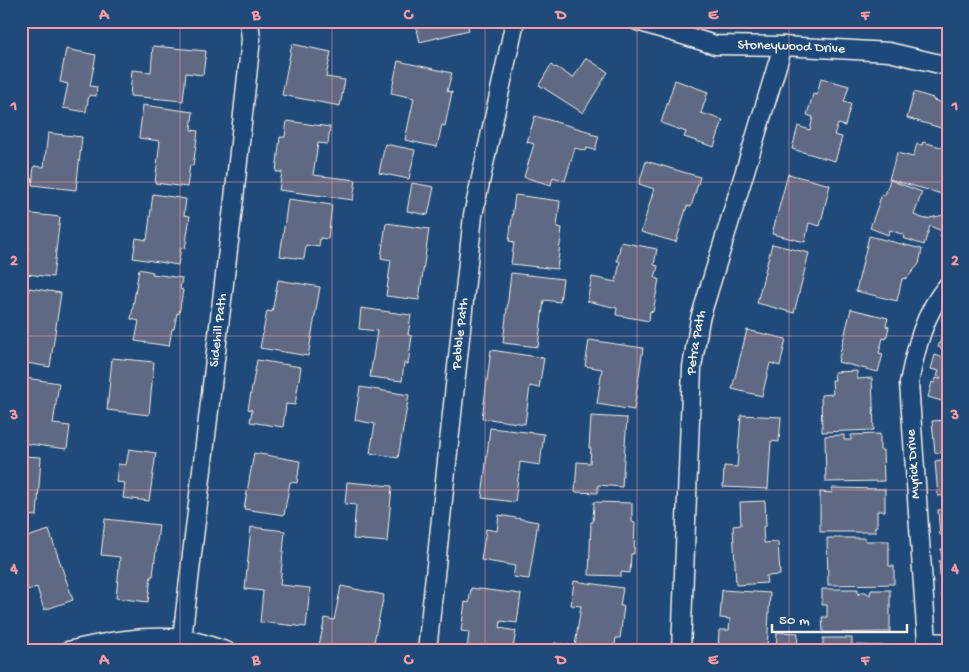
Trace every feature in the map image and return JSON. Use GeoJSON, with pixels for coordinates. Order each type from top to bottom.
{"type":"FeatureCollection","features":[{"type":"Feature","properties":{"kind":"street","name":"Sidehill Path"},"geometry":{"type":"LineString","coordinates":[[182,639],[234,199],[251,39],[249,21]]}},
{"type":"Feature","properties":{"kind":"street","name":"Pebble Path"},"geometry":{"type":"LineString","coordinates":[[427,651],[473,215],[515,21]]}},
{"type":"Feature","properties":{"kind":"street","name":"Stoneywood Drive"},"geometry":{"type":"LineString","coordinates":[[637,21],[714,46],[782,46],[889,52],[948,66]]}},
{"type":"Feature","properties":{"kind":"street","name":"Petra Path"},"geometry":{"type":"LineString","coordinates":[[681,651],[692,367],[700,318],[782,46]]}},
{"type":"Feature","properties":{"kind":"street","name":"Myrick Drive"},"geometry":{"type":"LineString","coordinates":[[926,646],[909,383],[924,322],[939,295],[948,285]]}},
{"type":"Feature","properties":{"kind":"street"},"geometry":{"type":"LineString","coordinates":[[68,651],[100,643],[142,638],[182,639],[226,651]]}},
{"type":"Feature","properties":{"kind":"street"},"geometry":{"type":"LineString","coordinates":[[926,646],[948,643]]}},
{"type":"Feature","properties":{"kind":"building"},"geometry":{"type":"Polygon","coordinates":[[[415,21],[467,21],[469,30],[420,42],[415,21]]]}},
{"type":"Feature","properties":{"kind":"building"},"geometry":{"type":"Polygon","coordinates":[[[934,21],[948,21],[948,29],[933,26],[934,21]]]}},
{"type":"Feature","properties":{"kind":"building"},"geometry":{"type":"Polygon","coordinates":[[[292,44],[331,52],[326,77],[345,80],[340,106],[282,95],[292,44]]]}},
{"type":"Feature","properties":{"kind":"building"},"geometry":{"type":"Polygon","coordinates":[[[153,46],[206,51],[203,75],[186,73],[183,101],[130,96],[132,70],[151,72],[153,46]]]}},
{"type":"Feature","properties":{"kind":"building"},"geometry":{"type":"Polygon","coordinates":[[[66,49],[96,55],[90,86],[97,87],[96,96],[89,95],[86,112],[63,108],[68,84],[60,82],[66,49]]]}},
{"type":"Feature","properties":{"kind":"building"},"geometry":{"type":"Polygon","coordinates":[[[586,58],[608,72],[583,113],[539,85],[551,65],[573,78],[586,58]]]}},
{"type":"Feature","properties":{"kind":"building"},"geometry":{"type":"Polygon","coordinates":[[[398,61],[452,73],[447,91],[452,92],[445,126],[442,125],[437,147],[405,140],[414,98],[391,93],[398,61]]]}},
{"type":"Feature","properties":{"kind":"building"},"geometry":{"type":"Polygon","coordinates":[[[821,78],[849,86],[844,102],[851,104],[845,126],[838,124],[834,135],[842,137],[835,161],[792,149],[798,126],[810,130],[813,117],[807,115],[813,94],[817,95],[821,78]]]}},
{"type":"Feature","properties":{"kind":"building"},"geometry":{"type":"Polygon","coordinates":[[[675,80],[708,92],[701,113],[723,120],[714,147],[684,137],[686,132],[661,123],[675,80]]]}},
{"type":"Feature","properties":{"kind":"building"},"geometry":{"type":"Polygon","coordinates":[[[914,92],[943,103],[948,100],[948,130],[907,118],[914,92]]]}},
{"type":"Feature","properties":{"kind":"building"},"geometry":{"type":"Polygon","coordinates":[[[143,105],[193,112],[191,130],[198,131],[193,166],[190,165],[187,187],[155,183],[160,141],[139,138],[143,105]]]}},
{"type":"Feature","properties":{"kind":"building"},"geometry":{"type":"Polygon","coordinates":[[[535,116],[599,136],[595,150],[587,148],[586,151],[575,148],[565,181],[553,177],[551,185],[524,177],[534,144],[527,142],[535,116]]]}},
{"type":"Feature","properties":{"kind":"building"},"geometry":{"type":"Polygon","coordinates":[[[287,121],[330,127],[328,144],[318,143],[313,175],[356,180],[353,200],[279,190],[282,172],[276,172],[280,137],[285,137],[287,121]]]}},
{"type":"Feature","properties":{"kind":"building"},"geometry":{"type":"Polygon","coordinates":[[[48,133],[82,137],[76,190],[32,185],[34,166],[44,167],[48,133]]]}},
{"type":"Feature","properties":{"kind":"building"},"geometry":{"type":"Polygon","coordinates":[[[923,142],[948,149],[948,174],[942,194],[889,179],[897,153],[913,157],[917,144],[922,145],[923,142]]]}},
{"type":"Feature","properties":{"kind":"building"},"geometry":{"type":"Polygon","coordinates":[[[385,144],[415,150],[409,179],[379,173],[385,144]]]}},
{"type":"Feature","properties":{"kind":"building"},"geometry":{"type":"Polygon","coordinates":[[[646,161],[700,177],[691,207],[687,206],[676,242],[641,232],[654,189],[639,184],[646,161]]]}},
{"type":"Feature","properties":{"kind":"building"},"geometry":{"type":"Polygon","coordinates":[[[788,174],[830,185],[820,226],[809,223],[805,242],[772,234],[788,174]]]}},
{"type":"Feature","properties":{"kind":"building"},"geometry":{"type":"Polygon","coordinates":[[[890,180],[922,192],[914,215],[925,219],[944,215],[948,204],[948,234],[940,237],[942,231],[930,226],[924,245],[903,238],[904,235],[890,230],[888,235],[870,228],[882,194],[885,195],[890,180]]]}},
{"type":"Feature","properties":{"kind":"building"},"geometry":{"type":"Polygon","coordinates":[[[412,183],[434,187],[428,215],[407,211],[412,183]]]}},
{"type":"Feature","properties":{"kind":"building"},"geometry":{"type":"Polygon","coordinates":[[[153,194],[186,199],[184,215],[190,216],[185,249],[181,248],[178,265],[133,258],[136,238],[147,240],[153,194]]]}},
{"type":"Feature","properties":{"kind":"building"},"geometry":{"type":"Polygon","coordinates":[[[515,195],[560,201],[557,227],[562,228],[557,269],[511,264],[514,242],[509,241],[515,195]]]}},
{"type":"Feature","properties":{"kind":"building"},"geometry":{"type":"Polygon","coordinates":[[[288,199],[332,205],[328,239],[320,238],[319,247],[306,245],[304,259],[280,256],[288,199]]]}},
{"type":"Feature","properties":{"kind":"building"},"geometry":{"type":"Polygon","coordinates":[[[23,213],[60,217],[53,277],[25,274],[28,247],[21,246],[23,213]]]}},
{"type":"Feature","properties":{"kind":"building"},"geometry":{"type":"Polygon","coordinates":[[[386,223],[429,229],[419,300],[386,296],[391,260],[381,258],[386,223]]]}},
{"type":"Feature","properties":{"kind":"building"},"geometry":{"type":"Polygon","coordinates":[[[869,236],[922,249],[919,264],[907,278],[902,279],[897,301],[856,291],[869,236]]]}},
{"type":"Feature","properties":{"kind":"building"},"geometry":{"type":"Polygon","coordinates":[[[621,242],[657,249],[654,265],[658,266],[655,278],[659,279],[653,312],[650,311],[649,321],[616,315],[617,308],[587,301],[592,277],[616,282],[620,261],[617,261],[621,242]]]}},
{"type":"Feature","properties":{"kind":"building"},"geometry":{"type":"Polygon","coordinates":[[[772,244],[809,253],[794,313],[757,303],[772,244]]]}},
{"type":"Feature","properties":{"kind":"building"},"geometry":{"type":"Polygon","coordinates":[[[139,269],[153,272],[152,274],[182,278],[180,289],[183,290],[179,314],[177,313],[169,346],[135,341],[139,321],[131,319],[139,269]]]}},
{"type":"Feature","properties":{"kind":"building"},"geometry":{"type":"Polygon","coordinates":[[[511,273],[563,279],[560,302],[544,300],[538,347],[503,343],[511,273]]]}},
{"type":"Feature","properties":{"kind":"building"},"geometry":{"type":"Polygon","coordinates":[[[278,280],[320,287],[308,356],[260,348],[267,311],[272,312],[278,280]]]}},
{"type":"Feature","properties":{"kind":"building"},"geometry":{"type":"Polygon","coordinates":[[[29,288],[61,293],[50,367],[21,362],[21,341],[29,288]]]}},
{"type":"Feature","properties":{"kind":"building"},"geometry":{"type":"Polygon","coordinates":[[[361,308],[411,315],[408,335],[412,336],[408,364],[404,363],[402,381],[370,377],[377,331],[359,329],[361,308]]]}},
{"type":"Feature","properties":{"kind":"building"},"geometry":{"type":"Polygon","coordinates":[[[851,309],[888,318],[886,326],[889,327],[886,339],[883,338],[879,353],[883,354],[878,372],[838,362],[851,309]]]}},
{"type":"Feature","properties":{"kind":"building"},"geometry":{"type":"Polygon","coordinates":[[[948,321],[948,351],[938,347],[948,321]]]}},
{"type":"Feature","properties":{"kind":"building"},"geometry":{"type":"Polygon","coordinates":[[[747,330],[786,339],[780,366],[770,363],[762,396],[732,389],[747,330]]]}},
{"type":"Feature","properties":{"kind":"building"},"geometry":{"type":"Polygon","coordinates":[[[589,340],[643,348],[634,410],[597,404],[602,369],[585,366],[589,340]]]}},
{"type":"Feature","properties":{"kind":"building"},"geometry":{"type":"Polygon","coordinates":[[[491,350],[544,358],[539,388],[530,386],[525,424],[482,418],[491,350]]]}},
{"type":"Feature","properties":{"kind":"building"},"geometry":{"type":"Polygon","coordinates":[[[935,355],[948,359],[948,403],[928,397],[932,382],[935,383],[936,378],[940,379],[941,377],[937,376],[939,371],[931,369],[935,355]]]}},
{"type":"Feature","properties":{"kind":"building"},"geometry":{"type":"Polygon","coordinates":[[[112,358],[154,362],[149,415],[107,410],[112,358]]]}},
{"type":"Feature","properties":{"kind":"building"},"geometry":{"type":"Polygon","coordinates":[[[257,360],[301,367],[295,405],[286,404],[283,427],[250,422],[252,410],[248,409],[257,360]]]}},
{"type":"Feature","properties":{"kind":"building"},"geometry":{"type":"Polygon","coordinates":[[[857,371],[857,379],[872,378],[874,430],[822,432],[821,395],[833,394],[832,380],[835,380],[834,372],[857,371]]]}},
{"type":"Feature","properties":{"kind":"building"},"geometry":{"type":"Polygon","coordinates":[[[25,378],[59,383],[53,424],[70,426],[67,449],[21,443],[21,408],[25,378]]]}},
{"type":"Feature","properties":{"kind":"building"},"geometry":{"type":"Polygon","coordinates":[[[360,387],[409,395],[398,458],[370,453],[375,424],[355,420],[360,387]]]}},
{"type":"Feature","properties":{"kind":"building"},"geometry":{"type":"Polygon","coordinates":[[[741,415],[781,417],[779,442],[771,441],[768,489],[723,487],[724,466],[737,467],[741,415]]]}},
{"type":"Feature","properties":{"kind":"building"},"geometry":{"type":"Polygon","coordinates":[[[591,416],[627,418],[622,487],[598,485],[598,493],[575,492],[577,462],[590,463],[591,416]]]}},
{"type":"Feature","properties":{"kind":"building"},"geometry":{"type":"Polygon","coordinates":[[[948,420],[948,452],[935,453],[932,421],[948,420]]]}},
{"type":"Feature","properties":{"kind":"building"},"geometry":{"type":"Polygon","coordinates":[[[490,428],[544,434],[540,465],[520,462],[515,502],[482,498],[490,428]]]}},
{"type":"Feature","properties":{"kind":"building"},"geometry":{"type":"Polygon","coordinates":[[[880,434],[880,450],[883,450],[884,481],[826,482],[825,436],[844,435],[844,440],[851,440],[851,435],[880,434]]]}},
{"type":"Feature","properties":{"kind":"building"},"geometry":{"type":"Polygon","coordinates":[[[129,449],[156,453],[149,501],[123,498],[125,483],[116,482],[118,464],[126,465],[129,449]]]}},
{"type":"Feature","properties":{"kind":"building"},"geometry":{"type":"Polygon","coordinates":[[[254,453],[300,461],[297,483],[290,482],[284,515],[244,509],[254,453]]]}},
{"type":"Feature","properties":{"kind":"building"},"geometry":{"type":"Polygon","coordinates":[[[21,456],[41,457],[37,516],[21,515],[21,456]]]}},
{"type":"Feature","properties":{"kind":"building"},"geometry":{"type":"Polygon","coordinates":[[[948,459],[948,495],[938,496],[935,461],[948,459]]]}},
{"type":"Feature","properties":{"kind":"building"},"geometry":{"type":"Polygon","coordinates":[[[347,482],[392,486],[387,542],[353,539],[356,505],[345,504],[347,482]]]}},
{"type":"Feature","properties":{"kind":"building"},"geometry":{"type":"Polygon","coordinates":[[[832,488],[885,489],[885,511],[877,511],[875,532],[820,532],[820,492],[832,493],[832,488]]]}},
{"type":"Feature","properties":{"kind":"building"},"geometry":{"type":"Polygon","coordinates":[[[765,501],[766,526],[763,527],[764,543],[778,542],[780,575],[766,576],[767,583],[736,585],[733,526],[741,525],[740,502],[765,501]]]}},
{"type":"Feature","properties":{"kind":"building"},"geometry":{"type":"Polygon","coordinates":[[[594,502],[632,503],[632,522],[635,523],[634,554],[631,554],[630,573],[621,572],[621,576],[589,575],[591,522],[593,522],[594,502]]]}},
{"type":"Feature","properties":{"kind":"building"},"geometry":{"type":"Polygon","coordinates":[[[948,509],[948,535],[940,535],[938,510],[948,509]]]}},
{"type":"Feature","properties":{"kind":"building"},"geometry":{"type":"Polygon","coordinates":[[[499,515],[538,522],[529,579],[513,577],[515,566],[481,560],[486,529],[497,531],[499,515]]]}},
{"type":"Feature","properties":{"kind":"building"},"geometry":{"type":"Polygon","coordinates":[[[105,519],[159,525],[148,602],[116,598],[120,557],[101,555],[105,519]]]}},
{"type":"Feature","properties":{"kind":"building"},"geometry":{"type":"Polygon","coordinates":[[[251,527],[285,531],[280,585],[310,588],[306,627],[260,622],[263,591],[245,589],[251,527]]]}},
{"type":"Feature","properties":{"kind":"building"},"geometry":{"type":"Polygon","coordinates":[[[49,530],[73,600],[44,610],[37,587],[28,590],[21,573],[21,539],[49,530]]]}},
{"type":"Feature","properties":{"kind":"building"},"geometry":{"type":"Polygon","coordinates":[[[827,538],[865,538],[865,541],[889,541],[889,566],[894,566],[894,584],[828,585],[827,538]]]}},
{"type":"Feature","properties":{"kind":"building"},"geometry":{"type":"Polygon","coordinates":[[[941,549],[948,549],[948,602],[947,597],[942,598],[939,561],[942,560],[941,549]]]}},
{"type":"Feature","properties":{"kind":"building"},"geometry":{"type":"Polygon","coordinates":[[[574,581],[623,588],[620,606],[624,606],[620,638],[616,638],[614,651],[553,651],[554,643],[575,646],[581,606],[571,605],[574,581]]]}},
{"type":"Feature","properties":{"kind":"building"},"geometry":{"type":"Polygon","coordinates":[[[341,586],[384,595],[372,651],[318,650],[325,618],[334,620],[341,586]]]}},
{"type":"Feature","properties":{"kind":"building"},"geometry":{"type":"Polygon","coordinates":[[[471,588],[521,594],[517,623],[501,621],[500,628],[516,631],[513,648],[509,648],[508,651],[467,651],[469,632],[461,631],[465,602],[469,603],[471,588]]]}},
{"type":"Feature","properties":{"kind":"building"},"geometry":{"type":"Polygon","coordinates":[[[822,589],[858,589],[858,595],[861,592],[866,592],[870,595],[871,590],[890,590],[890,632],[823,633],[822,617],[827,617],[827,605],[822,605],[822,589]]]}},
{"type":"Feature","properties":{"kind":"building"},"geometry":{"type":"Polygon","coordinates":[[[722,590],[770,593],[767,651],[718,651],[719,630],[729,630],[730,619],[720,618],[722,590]]]}},
{"type":"Feature","properties":{"kind":"building"},"geometry":{"type":"Polygon","coordinates":[[[777,632],[798,633],[797,651],[776,651],[777,632]]]}},
{"type":"Feature","properties":{"kind":"building"},"geometry":{"type":"Polygon","coordinates":[[[823,638],[852,638],[852,645],[887,646],[886,651],[823,651],[823,638]]]}}]}
